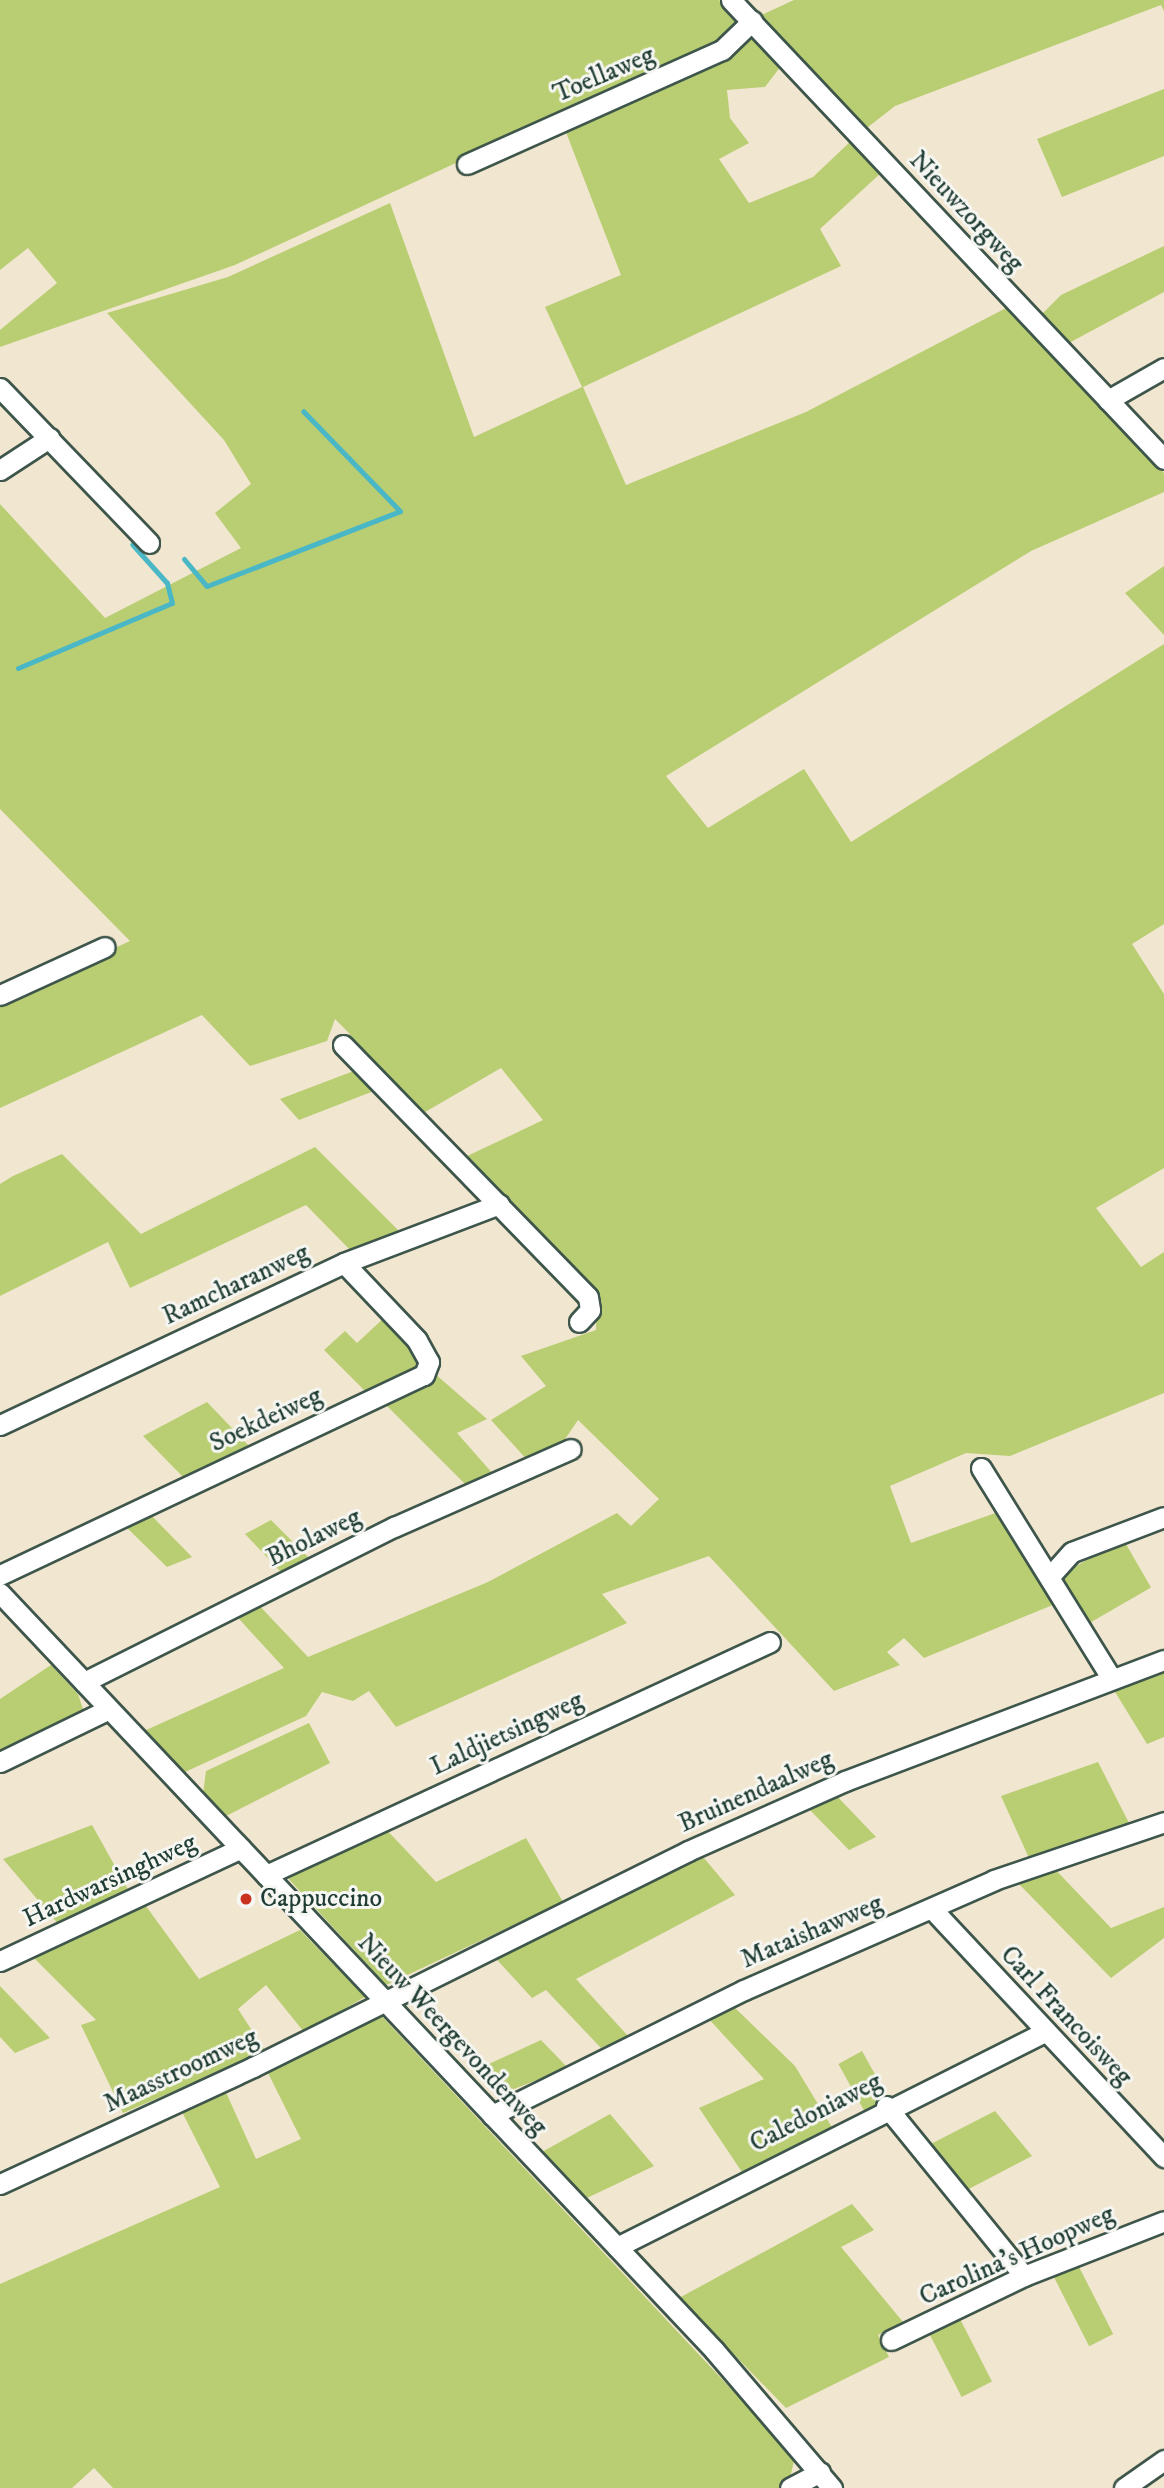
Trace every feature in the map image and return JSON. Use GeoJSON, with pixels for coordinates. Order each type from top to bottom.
{"type":"FeatureCollection","features":[{"type":"Feature","properties":{"kind":"street","name":"Nieuwzorgweg"},"geometry":{"type":"LineString","coordinates":[[731,0],[1164,459]]}},
{"type":"Feature","properties":{"kind":"street","name":"Toellaweg"},"geometry":{"type":"LineString","coordinates":[[467,164],[722,50],[752,21]]}},
{"type":"Feature","properties":{"kind":"street"},"geometry":{"type":"LineString","coordinates":[[1108,400],[1164,368]]}},
{"type":"Feature","properties":{"kind":"street"},"geometry":{"type":"LineString","coordinates":[[0,388],[149,543]]}},
{"type":"Feature","properties":{"kind":"street"},"geometry":{"type":"LineString","coordinates":[[0,470],[49,438]]}},
{"type":"Feature","properties":{"kind":"street"},"geometry":{"type":"LineString","coordinates":[[0,995],[105,947]]}},
{"type":"Feature","properties":{"kind":"street"},"geometry":{"type":"LineString","coordinates":[[343,1045],[588,1297],[590,1310],[579,1322]]}},
{"type":"Feature","properties":{"kind":"street","name":"Ramcharanweg"},"geometry":{"type":"LineString","coordinates":[[0,1425],[344,1263],[499,1204]]}},
{"type":"Feature","properties":{"kind":"street","name":"Soekdeiweg"},"geometry":{"type":"LineString","coordinates":[[0,1575],[424,1375],[429,1362],[418,1340],[344,1263]]}},
{"type":"Feature","properties":{"kind":"street","name":"Bholaweg"},"geometry":{"type":"LineString","coordinates":[[84,1682],[394,1527],[571,1449]]}},
{"type":"Feature","properties":{"kind":"street"},"geometry":{"type":"LineString","coordinates":[[981,1468],[1051,1575],[1112,1679]]}},
{"type":"Feature","properties":{"kind":"street"},"geometry":{"type":"LineString","coordinates":[[1051,1575],[1072,1552],[1164,1517]]}},
{"type":"Feature","properties":{"kind":"street","name":"Nieuw Weergevondenweg"},"geometry":{"type":"LineString","coordinates":[[0,1593],[617,2248],[826,2480]]}},
{"type":"Feature","properties":{"kind":"street","name":"Laldjietsingweg"},"geometry":{"type":"LineString","coordinates":[[266,1875],[770,1642]]}},
{"type":"Feature","properties":{"kind":"street","name":"Bruinendaalweg"},"geometry":{"type":"LineString","coordinates":[[382,2000],[833,1786],[1164,1660]]}},
{"type":"Feature","properties":{"kind":"street"},"geometry":{"type":"LineString","coordinates":[[0,1762],[109,1709]]}},
{"type":"Feature","properties":{"kind":"street","name":"Mataishawweg"},"geometry":{"type":"LineString","coordinates":[[492,2115],[744,1990],[994,1880],[1164,1822]]}},
{"type":"Feature","properties":{"kind":"street","name":"Hardwarsinghweg"},"geometry":{"type":"LineString","coordinates":[[0,1961],[241,1848]]}},
{"type":"Feature","properties":{"kind":"street","name":"Carl Francoisweg"},"geometry":{"type":"LineString","coordinates":[[932,1909],[1043,2033],[1164,2157]]}},
{"type":"Feature","properties":{"kind":"street","name":"Maasstroomweg"},"geometry":{"type":"LineString","coordinates":[[0,2184],[382,2000]]}},
{"type":"Feature","properties":{"kind":"street","name":"Caledoniaweg"},"geometry":{"type":"LineString","coordinates":[[617,2248],[887,2106],[1043,2033]]}},
{"type":"Feature","properties":{"kind":"street"},"geometry":{"type":"LineString","coordinates":[[887,2106],[1024,2276]]}},
{"type":"Feature","properties":{"kind":"street","name":"Carolina's Hoopweg"},"geometry":{"type":"LineString","coordinates":[[891,2340],[1024,2276],[1164,2221]]}},
{"type":"Feature","properties":{"kind":"street"},"geometry":{"type":"LineString","coordinates":[[1124,2488],[1164,2460]]}},
{"type":"Feature","properties":{"kind":"street"},"geometry":{"type":"LineString","coordinates":[[790,2488],[826,2480]]}},
{"type":"Feature","properties":{"kind":"green space"},"geometry":{"type":"Polygon","coordinates":[[[0,0],[719,0],[738,20],[729,37],[235,265],[0,347],[0,330],[57,283],[28,248],[0,270],[0,0]]]}},
{"type":"Feature","properties":{"kind":"green space"},"geometry":{"type":"Polygon","coordinates":[[[794,0],[1164,0],[1164,11],[1161,5],[895,106],[863,131],[757,17],[794,0]]]}},
{"type":"Feature","properties":{"kind":"green space"},"geometry":{"type":"Polygon","coordinates":[[[751,35],[781,66],[765,87],[727,90],[730,118],[749,143],[719,159],[749,203],[813,177],[852,140],[882,172],[820,229],[841,266],[583,387],[626,485],[806,412],[1008,307],[1164,473],[1164,492],[1031,551],[666,776],[708,828],[804,769],[851,842],[1164,644],[1164,924],[1132,944],[1164,994],[1164,1168],[1096,1208],[1141,1267],[1164,1252],[1164,1393],[1010,1456],[966,1453],[890,1486],[911,1543],[1001,1511],[1060,1602],[924,1658],[904,1638],[887,1652],[900,1665],[834,1691],[709,1556],[602,1594],[627,1623],[396,1727],[369,1691],[353,1701],[322,1692],[306,1716],[183,1773],[144,1731],[284,1668],[230,1609],[253,1599],[308,1657],[488,1582],[617,1513],[631,1526],[659,1499],[578,1420],[559,1448],[529,1462],[491,1420],[546,1386],[521,1356],[596,1330],[597,1298],[463,1158],[543,1120],[501,1068],[420,1115],[345,1040],[350,1034],[335,1019],[327,1041],[250,1066],[202,1015],[0,1108],[0,1001],[130,941],[0,809],[0,504],[105,618],[241,548],[215,513],[251,484],[224,440],[107,313],[228,277],[390,203],[474,437],[582,387],[545,307],[621,275],[564,127],[751,35]]]}},
{"type":"Feature","properties":{"kind":"green space"},"geometry":{"type":"Polygon","coordinates":[[[1164,89],[1164,156],[1062,197],[1037,139],[1164,89]]]}},
{"type":"Feature","properties":{"kind":"green space"},"geometry":{"type":"Polygon","coordinates":[[[1164,246],[1164,292],[1067,344],[1040,316],[1061,295],[1164,246]]]}},
{"type":"Feature","properties":{"kind":"green space"},"geometry":{"type":"Polygon","coordinates":[[[1164,566],[1164,635],[1125,593],[1164,566]]]}},
{"type":"Feature","properties":{"kind":"green space"},"geometry":{"type":"Polygon","coordinates":[[[359,1069],[379,1089],[299,1120],[280,1099],[359,1069]]]}},
{"type":"Feature","properties":{"kind":"green space"},"geometry":{"type":"Polygon","coordinates":[[[315,1147],[403,1235],[354,1254],[306,1205],[130,1288],[108,1242],[0,1296],[0,1184],[13,1176],[62,1154],[141,1234],[315,1147]]]}},
{"type":"Feature","properties":{"kind":"green space"},"geometry":{"type":"Polygon","coordinates":[[[386,1316],[409,1338],[421,1366],[368,1394],[324,1350],[345,1331],[357,1343],[386,1316]]]}},
{"type":"Feature","properties":{"kind":"green space"},"geometry":{"type":"Polygon","coordinates":[[[434,1373],[487,1419],[457,1433],[494,1475],[467,1486],[381,1400],[434,1373]]]}},
{"type":"Feature","properties":{"kind":"green space"},"geometry":{"type":"Polygon","coordinates":[[[207,1402],[250,1447],[184,1478],[143,1436],[207,1402]]]}},
{"type":"Feature","properties":{"kind":"green space"},"geometry":{"type":"Polygon","coordinates":[[[145,1509],[192,1557],[167,1567],[119,1520],[145,1509]]]}},
{"type":"Feature","properties":{"kind":"green space"},"geometry":{"type":"Polygon","coordinates":[[[271,1520],[310,1559],[282,1573],[245,1534],[271,1520]]]}},
{"type":"Feature","properties":{"kind":"green space"},"geometry":{"type":"Polygon","coordinates":[[[1123,1539],[1151,1587],[1088,1624],[1060,1576],[1123,1539]]]}},
{"type":"Feature","properties":{"kind":"green space"},"geometry":{"type":"Polygon","coordinates":[[[51,1665],[78,1694],[84,1712],[0,1757],[0,1699],[51,1665]]]}},
{"type":"Feature","properties":{"kind":"green space"},"geometry":{"type":"Polygon","coordinates":[[[1164,1666],[1164,1737],[1147,1744],[1112,1687],[1164,1666]]]}},
{"type":"Feature","properties":{"kind":"green space"},"geometry":{"type":"Polygon","coordinates":[[[309,1723],[330,1763],[224,1817],[203,1794],[206,1771],[309,1723]]]}},
{"type":"Feature","properties":{"kind":"green space"},"geometry":{"type":"Polygon","coordinates":[[[1098,1762],[1130,1825],[1029,1858],[1001,1796],[1098,1762]]]}},
{"type":"Feature","properties":{"kind":"green space"},"geometry":{"type":"Polygon","coordinates":[[[833,1792],[876,1837],[849,1850],[805,1805],[833,1792]]]}},
{"type":"Feature","properties":{"kind":"green space"},"geometry":{"type":"Polygon","coordinates":[[[92,1825],[130,1893],[60,1926],[3,1859],[92,1825]]]}},
{"type":"Feature","properties":{"kind":"green space"},"geometry":{"type":"Polygon","coordinates":[[[382,1825],[436,1882],[526,1838],[563,1902],[386,1985],[286,1876],[382,1825]]]}},
{"type":"Feature","properties":{"kind":"green space"},"geometry":{"type":"Polygon","coordinates":[[[699,1852],[735,1895],[576,1979],[628,2036],[601,2048],[546,1990],[532,1998],[489,1951],[699,1852]]]}},
{"type":"Feature","properties":{"kind":"green space"},"geometry":{"type":"Polygon","coordinates":[[[1051,1865],[1111,1928],[1164,1907],[1164,1938],[1111,1978],[1012,1877],[1051,1865]]]}},
{"type":"Feature","properties":{"kind":"green space"},"geometry":{"type":"Polygon","coordinates":[[[143,1902],[199,1979],[300,1930],[365,1997],[304,2032],[266,1985],[238,2009],[266,2052],[123,2113],[81,2025],[96,2020],[33,1957],[143,1902]]]}},
{"type":"Feature","properties":{"kind":"green space"},"geometry":{"type":"Polygon","coordinates":[[[0,1986],[50,2038],[15,2053],[0,2037],[0,1986]]]}},
{"type":"Feature","properties":{"kind":"green space"},"geometry":{"type":"Polygon","coordinates":[[[732,2005],[795,2066],[833,2129],[742,2172],[699,2108],[764,2079],[707,2017],[732,2005]]]}},
{"type":"Feature","properties":{"kind":"green space"},"geometry":{"type":"Polygon","coordinates":[[[375,2009],[795,2457],[789,2482],[779,2488],[113,2488],[94,2468],[72,2488],[0,2488],[0,2284],[220,2187],[180,2108],[224,2088],[256,2159],[301,2139],[265,2067],[375,2009]]]}},
{"type":"Feature","properties":{"kind":"green space"},"geometry":{"type":"Polygon","coordinates":[[[541,2040],[568,2068],[506,2092],[478,2069],[541,2040]]]}},
{"type":"Feature","properties":{"kind":"green space"},"geometry":{"type":"Polygon","coordinates":[[[862,2051],[889,2099],[865,2112],[838,2064],[862,2051]]]}},
{"type":"Feature","properties":{"kind":"green space"},"geometry":{"type":"Polygon","coordinates":[[[995,2111],[1032,2156],[963,2192],[925,2147],[995,2111]]]}},
{"type":"Feature","properties":{"kind":"green space"},"geometry":{"type":"Polygon","coordinates":[[[610,2114],[654,2166],[585,2199],[542,2152],[610,2114]]]}},
{"type":"Feature","properties":{"kind":"green space"},"geometry":{"type":"Polygon","coordinates":[[[852,2204],[874,2230],[841,2247],[903,2322],[878,2335],[889,2357],[786,2408],[679,2298],[852,2204]]]}},
{"type":"Feature","properties":{"kind":"green space"},"geometry":{"type":"Polygon","coordinates":[[[1076,2261],[1113,2334],[1089,2346],[1052,2273],[1076,2261]]]}},
{"type":"Feature","properties":{"kind":"green space"},"geometry":{"type":"Polygon","coordinates":[[[957,2313],[992,2382],[962,2397],[927,2328],[957,2313]]]}},
{"type":"Feature","properties":{"kind":"waterway"},"geometry":{"type":"LineString","coordinates":[[184,559],[207,586],[400,511],[303,411]]}},
{"type":"Feature","properties":{"kind":"waterway"},"geometry":{"type":"LineString","coordinates":[[18,668],[172,603],[167,583],[132,544]]}},
{"type":"Feature","properties":{"kind":"place","name":"Cappuccino"},"geometry":{"type":"Point","coordinates":[246,1899]}}]}
